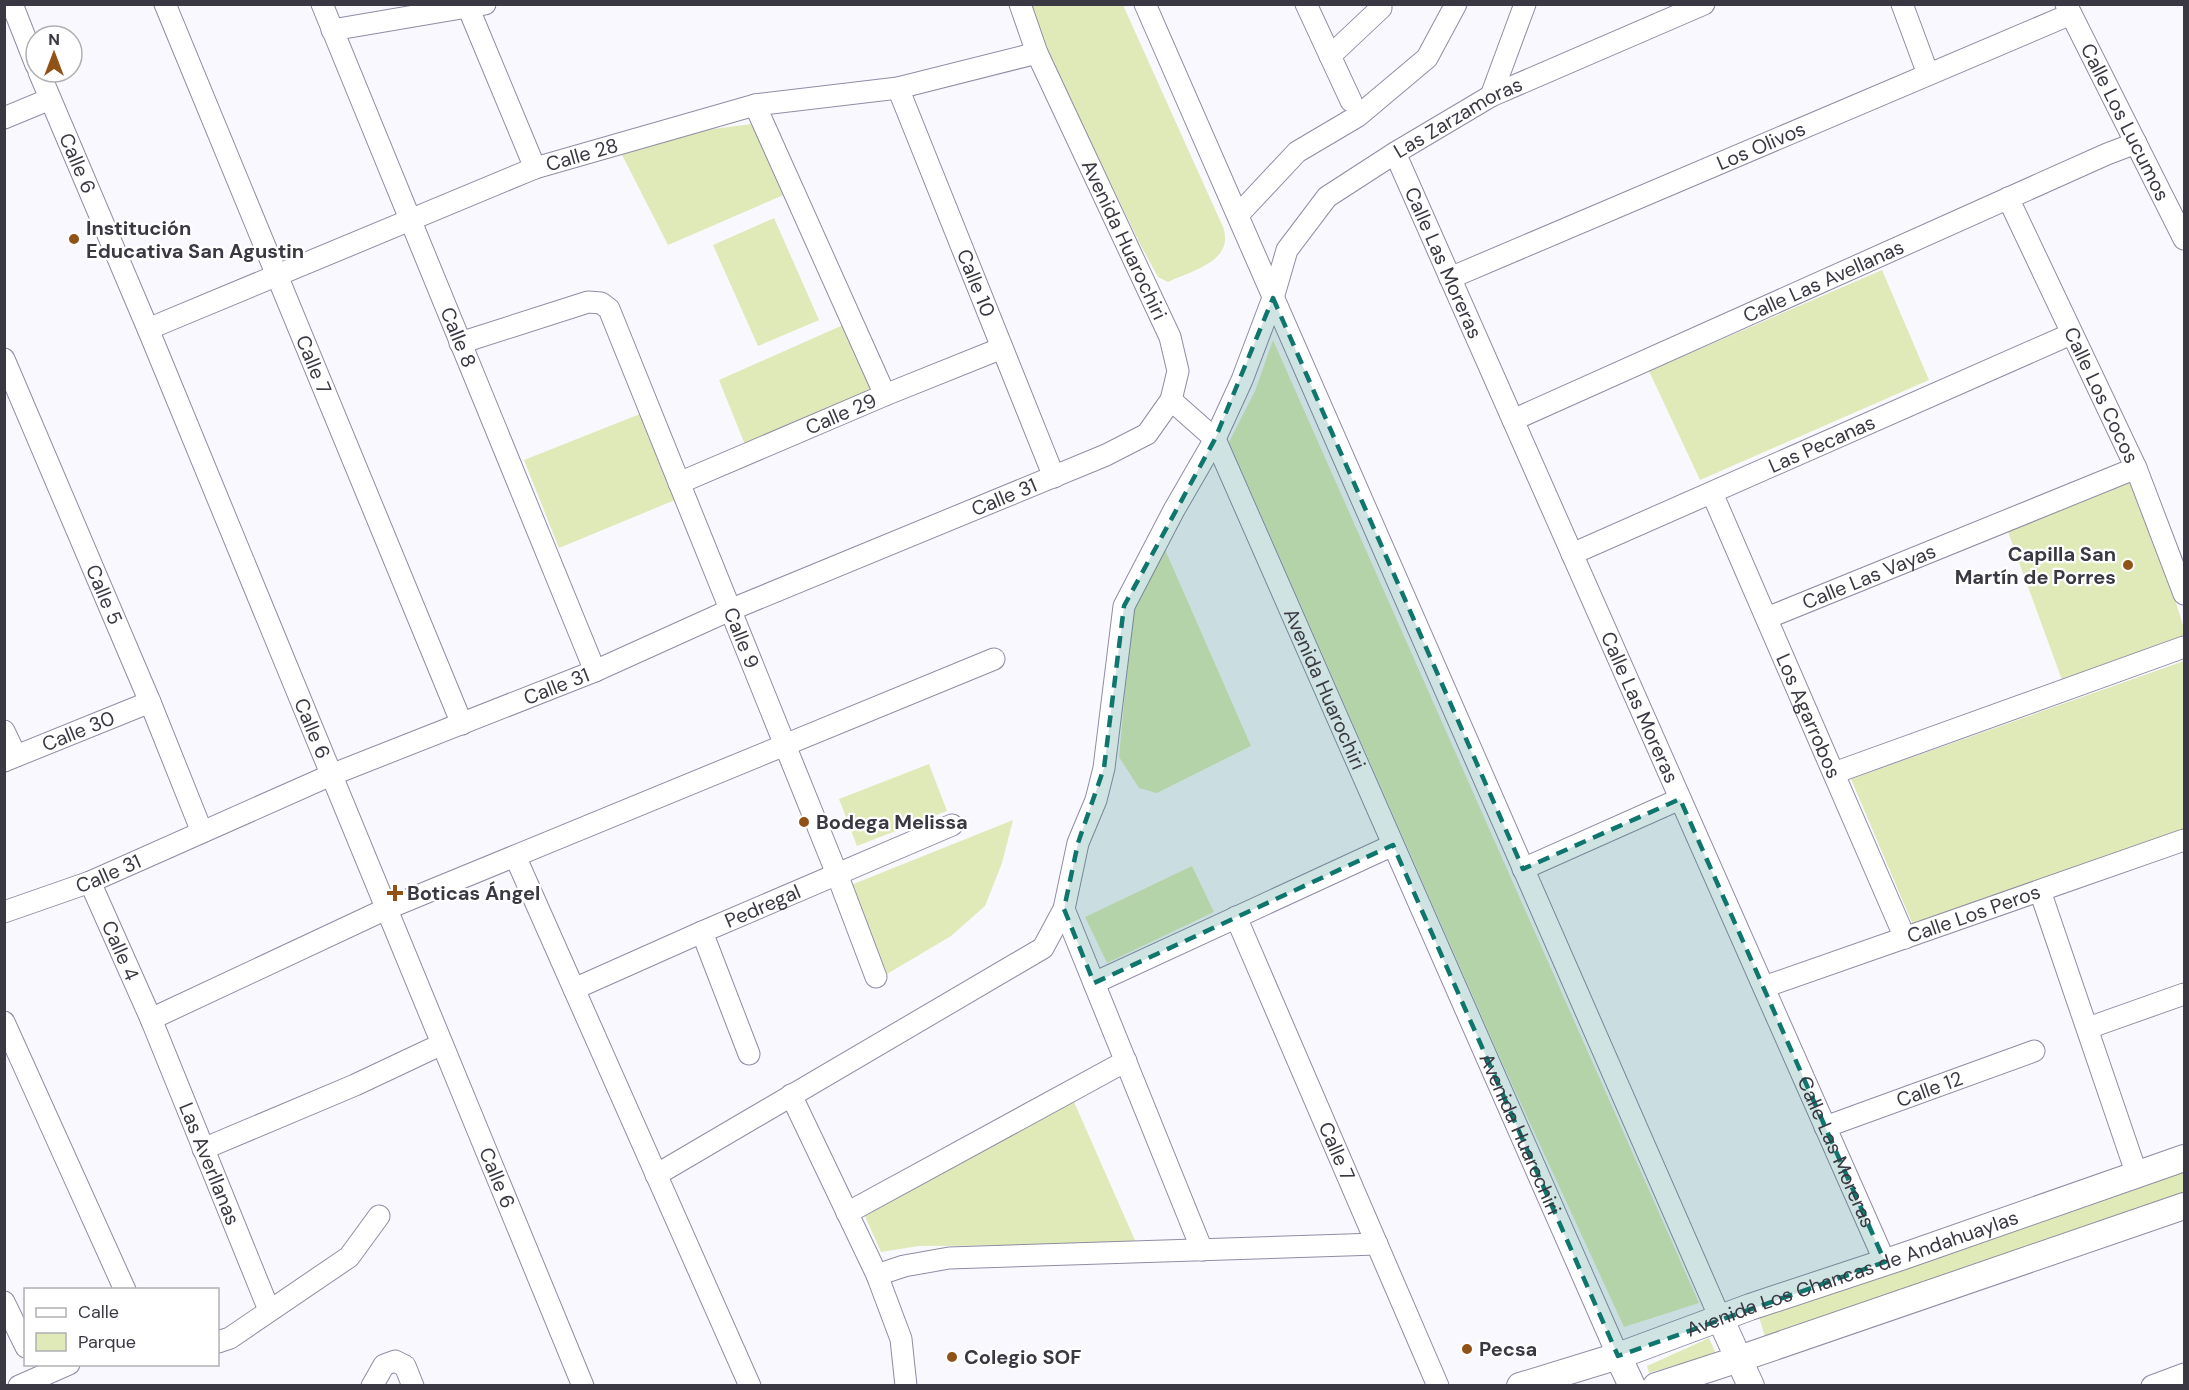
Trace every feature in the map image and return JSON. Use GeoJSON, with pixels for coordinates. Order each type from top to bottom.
{"type":"FeatureCollection","features":[{"type":"Feature","properties":{"kind":"main road","name":"Avenida Los Chancas de Andahuaylas"},"geometry":{"type":"LineString","coordinates":[[1520,1386],[1618,1356],[1720,1318],[2184,1158]]}},
{"type":"Feature","properties":{"kind":"main road"},"geometry":{"type":"LineString","coordinates":[[1656,1386],[2184,1206]]}},
{"type":"Feature","properties":{"kind":"main road"},"geometry":{"type":"LineString","coordinates":[[1720,1318],[1751,1386]]}},
{"type":"Feature","properties":{"kind":"main road","name":"Avenida Huarochiri"},"geometry":{"type":"LineString","coordinates":[[1618,1356],[1632,1386]]}},
{"type":"Feature","properties":{"kind":"street"},"geometry":{"type":"LineString","coordinates":[[12,4],[24,34]]}},
{"type":"Feature","properties":{"kind":"street","name":"Calle 7"},"geometry":{"type":"LineString","coordinates":[[165,4],[462,724]]}},
{"type":"Feature","properties":{"kind":"street","name":"Calle 8"},"geometry":{"type":"LineString","coordinates":[[322,4],[595,671]]}},
{"type":"Feature","properties":{"kind":"street","name":"Avenida Huarochiri"},"geometry":{"type":"LineString","coordinates":[[1020,4],[1037,53],[1170,336],[1178,371],[1171,400],[1215,439],[1618,1356]]}},
{"type":"Feature","properties":{"kind":"street"},"geometry":{"type":"LineString","coordinates":[[1144,4],[1720,1318]]}},
{"type":"Feature","properties":{"kind":"street"},"geometry":{"type":"LineString","coordinates":[[1306,4],[1351,101]]}},
{"type":"Feature","properties":{"kind":"street"},"geometry":{"type":"LineString","coordinates":[[1330,56],[1381,8],[1381,4]]}},
{"type":"Feature","properties":{"kind":"street"},"geometry":{"type":"LineString","coordinates":[[1238,215],[1298,152],[1358,116],[1427,58],[1456,4]]}},
{"type":"Feature","properties":{"kind":"street"},"geometry":{"type":"LineString","coordinates":[[1491,96],[1525,4]]}},
{"type":"Feature","properties":{"kind":"street","name":"Las Zarzamoras"},"geometry":{"type":"LineString","coordinates":[[656,1174],[1043,948],[1064,909],[1078,843],[1096,800],[1104,768],[1124,606],[1174,510],[1215,439],[1242,380],[1273,298],[1287,250],[1328,197],[1395,153],[1491,96],[1704,4]]}},
{"type":"Feature","properties":{"kind":"street"},"geometry":{"type":"LineString","coordinates":[[1902,4],[1928,74]]}},
{"type":"Feature","properties":{"kind":"street"},"geometry":{"type":"LineString","coordinates":[[332,30],[476,6],[535,168]]}},
{"type":"Feature","properties":{"kind":"street","name":"Los Olivos"},"geometry":{"type":"LineString","coordinates":[[1450,278],[1928,74],[2069,9]]}},
{"type":"Feature","properties":{"kind":"street","name":"Calle Los Lucumos"},"geometry":{"type":"LineString","coordinates":[[2069,9],[2184,239]]}},
{"type":"Feature","properties":{"kind":"street","name":"Calle 28"},"geometry":{"type":"LineString","coordinates":[[148,329],[535,168],[755,105],[897,88],[1037,53]]}},
{"type":"Feature","properties":{"kind":"street","name":"Calle 6"},"geometry":{"type":"LineString","coordinates":[[44,84],[148,329],[583,1386]]}},
{"type":"Feature","properties":{"kind":"street","name":"Calle 10"},"geometry":{"type":"LineString","coordinates":[[897,88],[1054,477]]}},
{"type":"Feature","properties":{"kind":"street"},"geometry":{"type":"LineString","coordinates":[[4,118],[50,99]]}},
{"type":"Feature","properties":{"kind":"street"},"geometry":{"type":"LineString","coordinates":[[755,105],[885,395]]}},
{"type":"Feature","properties":{"kind":"street","name":"Calle Las Avellanas"},"geometry":{"type":"LineString","coordinates":[[1513,420],[2136,143]]}},
{"type":"Feature","properties":{"kind":"street","name":"Calle Las Moreras"},"geometry":{"type":"LineString","coordinates":[[1395,153],[1885,1263]]}},
{"type":"Feature","properties":{"kind":"street","name":"Calle Los Cocos"},"geometry":{"type":"LineString","coordinates":[[2008,198],[2136,468],[2184,594]]}},
{"type":"Feature","properties":{"kind":"street","name":"Calle 9"},"geometry":{"type":"LineString","coordinates":[[460,344],[588,302],[601,303],[609,309],[837,874],[876,977]]}},
{"type":"Feature","properties":{"kind":"street","name":"Las Pecanas"},"geometry":{"type":"LineString","coordinates":[[1572,554],[2071,334]]}},
{"type":"Feature","properties":{"kind":"street","name":"Calle 29"},"geometry":{"type":"LineString","coordinates":[[679,483],[1002,348]]}},
{"type":"Feature","properties":{"kind":"street","name":"Calle 5"},"geometry":{"type":"LineString","coordinates":[[4,359],[150,702],[202,832]]}},
{"type":"Feature","properties":{"kind":"street","name":"Calle 31"},"geometry":{"type":"LineString","coordinates":[[4,912],[90,882],[331,775],[595,671],[730,610],[1106,455],[1147,434],[1171,400]]}},
{"type":"Feature","properties":{"kind":"street","name":"Calle Las Vayas"},"geometry":{"type":"LineString","coordinates":[[1767,618],[2136,468]]}},
{"type":"Feature","properties":{"kind":"street","name":"Los Agarrobos"},"geometry":{"type":"LineString","coordinates":[[1712,493],[1905,938]]}},
{"type":"Feature","properties":{"kind":"street"},"geometry":{"type":"LineString","coordinates":[[1834,773],[2184,647]]}},
{"type":"Feature","properties":{"kind":"street"},"geometry":{"type":"LineString","coordinates":[[151,1018],[386,909],[994,659]]}},
{"type":"Feature","properties":{"kind":"street","name":"Calle 30"},"geometry":{"type":"LineString","coordinates":[[10,759],[150,702]]}},
{"type":"Feature","properties":{"kind":"street"},"geometry":{"type":"LineString","coordinates":[[4,731],[10,759]]}},
{"type":"Feature","properties":{"kind":"street"},"geometry":{"type":"LineString","coordinates":[[1523,869],[1680,799]]}},
{"type":"Feature","properties":{"kind":"street","name":"Pedregal"},"geometry":{"type":"LineString","coordinates":[[574,989],[952,825]]}},
{"type":"Feature","properties":{"kind":"street","name":"Calle Los Peros"},"geometry":{"type":"LineString","coordinates":[[1764,987],[2184,840]]}},
{"type":"Feature","properties":{"kind":"street"},"geometry":{"type":"LineString","coordinates":[[1094,983],[1393,845]]}},
{"type":"Feature","properties":{"kind":"street"},"geometry":{"type":"LineString","coordinates":[[515,856],[750,1386]]}},
{"type":"Feature","properties":{"kind":"street","name":"Calle 4"},"geometry":{"type":"LineString","coordinates":[[90,882],[151,1018]]}},
{"type":"Feature","properties":{"kind":"street"},"geometry":{"type":"LineString","coordinates":[[2040,891],[2137,1175]]}},
{"type":"Feature","properties":{"kind":"street"},"geometry":{"type":"LineString","coordinates":[[1064,909],[1202,1250]]}},
{"type":"Feature","properties":{"kind":"street","name":"Calle 7"},"geometry":{"type":"LineString","coordinates":[[1236,917],[1438,1386]]}},
{"type":"Feature","properties":{"kind":"street"},"geometry":{"type":"LineString","coordinates":[[702,932],[749,1054]]}},
{"type":"Feature","properties":{"kind":"street"},"geometry":{"type":"LineString","coordinates":[[2088,1028],[2184,994]]}},
{"type":"Feature","properties":{"kind":"street","name":"Las Averllanas"},"geometry":{"type":"LineString","coordinates":[[151,1018],[270,1310]]}},
{"type":"Feature","properties":{"kind":"street"},"geometry":{"type":"LineString","coordinates":[[4,1022],[124,1288]]}},
{"type":"Feature","properties":{"kind":"street"},"geometry":{"type":"LineString","coordinates":[[203,1149],[355,1085],[442,1044]]}},
{"type":"Feature","properties":{"kind":"street","name":"Calle 12"},"geometry":{"type":"LineString","coordinates":[[1825,1126],[2034,1051]]}},
{"type":"Feature","properties":{"kind":"street"},"geometry":{"type":"LineString","coordinates":[[847,1213],[1126,1061]]}},
{"type":"Feature","properties":{"kind":"street"},"geometry":{"type":"LineString","coordinates":[[791,1095],[876,1275],[901,1339],[906,1386]]}},
{"type":"Feature","properties":{"kind":"street"},"geometry":{"type":"LineString","coordinates":[[219,1342],[230,1338],[349,1257],[379,1216]]}},
{"type":"Feature","properties":{"kind":"street"},"geometry":{"type":"LineString","coordinates":[[876,1275],[904,1266],[950,1258],[1377,1244]]}},
{"type":"Feature","properties":{"kind":"street"},"geometry":{"type":"LineString","coordinates":[[4,1302],[24,1343]]}},
{"type":"Feature","properties":{"kind":"street"},"geometry":{"type":"LineString","coordinates":[[372,1386],[384,1365],[395,1361],[405,1366],[413,1386]]}},
{"type":"Feature","properties":{"kind":"street"},"geometry":{"type":"LineString","coordinates":[[19,1386],[37,1371],[64,1366]]}},
{"type":"Feature","properties":{"kind":"street"},"geometry":{"type":"LineString","coordinates":[[2152,1386],[2184,1374]]}},
{"type":"Feature","properties":{"kind":"highlighted area"},"geometry":{"type":"Polygon","coordinates":[[[1273,298],[1523,869],[1680,799],[1885,1262],[1618,1356],[1393,845],[1094,983],[1064,909],[1078,843],[1104,768],[1124,606],[1215,439],[1273,298]]]}},
{"type":"Feature","properties":{"kind":"green space"},"geometry":{"type":"Polygon","coordinates":[[[1030,5],[1123,5],[1223,227],[1225,239],[1223,248],[1209,263],[1168,282],[1158,277],[1057,72],[1030,5]]]}},
{"type":"Feature","properties":{"kind":"green space"},"geometry":{"type":"Polygon","coordinates":[[[752,124],[786,194],[668,245],[620,151],[697,131],[752,124]]]}},
{"type":"Feature","properties":{"kind":"green space"},"geometry":{"type":"Polygon","coordinates":[[[774,218],[819,320],[758,346],[713,245],[774,218]]]}},
{"type":"Feature","properties":{"kind":"green space"},"geometry":{"type":"Polygon","coordinates":[[[1882,270],[1929,380],[1700,480],[1649,371],[1882,270]]]}},
{"type":"Feature","properties":{"kind":"green space"},"geometry":{"type":"Polygon","coordinates":[[[843,325],[870,387],[868,394],[746,447],[719,380],[843,325]]]}},
{"type":"Feature","properties":{"kind":"green space"},"geometry":{"type":"Polygon","coordinates":[[[1273,340],[1699,1303],[1624,1327],[1505,1069],[1229,442],[1255,391],[1273,340]]]}},
{"type":"Feature","properties":{"kind":"green space"},"geometry":{"type":"Polygon","coordinates":[[[640,414],[675,500],[559,548],[524,460],[640,414]]]}},
{"type":"Feature","properties":{"kind":"green space"},"geometry":{"type":"Polygon","coordinates":[[[2131,478],[2155,533],[2184,635],[2062,680],[2008,532],[2131,478]]]}},
{"type":"Feature","properties":{"kind":"green space"},"geometry":{"type":"Polygon","coordinates":[[[1163,545],[1251,746],[1157,793],[1139,788],[1119,757],[1133,608],[1163,545]]]}},
{"type":"Feature","properties":{"kind":"green space"},"geometry":{"type":"Polygon","coordinates":[[[2184,661],[2184,829],[1913,925],[1851,779],[2184,661]]]}},
{"type":"Feature","properties":{"kind":"green space"},"geometry":{"type":"Polygon","coordinates":[[[929,764],[947,811],[857,846],[839,799],[929,764]]]}},
{"type":"Feature","properties":{"kind":"green space"},"geometry":{"type":"Polygon","coordinates":[[[1013,820],[1002,863],[985,906],[951,936],[887,974],[851,885],[1013,820]]]}},
{"type":"Feature","properties":{"kind":"green space"},"geometry":{"type":"Polygon","coordinates":[[[1192,866],[1214,912],[1107,963],[1085,917],[1192,866]]]}},
{"type":"Feature","properties":{"kind":"green space"},"geometry":{"type":"Polygon","coordinates":[[[1071,1095],[1137,1245],[919,1246],[881,1252],[863,1212],[1071,1095]]]}},
{"type":"Feature","properties":{"kind":"green space"},"geometry":{"type":"Polygon","coordinates":[[[2184,1169],[2184,1196],[1766,1340],[1759,1317],[2184,1169]]]}},
{"type":"Feature","properties":{"kind":"green space"},"geometry":{"type":"Polygon","coordinates":[[[1709,1338],[1716,1354],[1649,1373],[1647,1366],[1709,1338]]]}},
{"type":"Feature","properties":{"kind":"place","name":"Institución Educativa San Agustin"},"geometry":{"type":"Point","coordinates":[74,239]}},
{"type":"Feature","properties":{"kind":"place","name":"Capilla San Martín de Porres"},"geometry":{"type":"Point","coordinates":[2128,565]}},
{"type":"Feature","properties":{"kind":"place","name":"Bodega Melissa"},"geometry":{"type":"Point","coordinates":[804,822]}},
{"type":"Feature","properties":{"kind":"place","name":"Boticas Ángel"},"geometry":{"type":"Point","coordinates":[395,893]}},
{"type":"Feature","properties":{"kind":"place","name":"Pecsa"},"geometry":{"type":"Point","coordinates":[1467,1349]}},
{"type":"Feature","properties":{"kind":"place","name":"Colegio SOF"},"geometry":{"type":"Point","coordinates":[952,1357]}}]}
